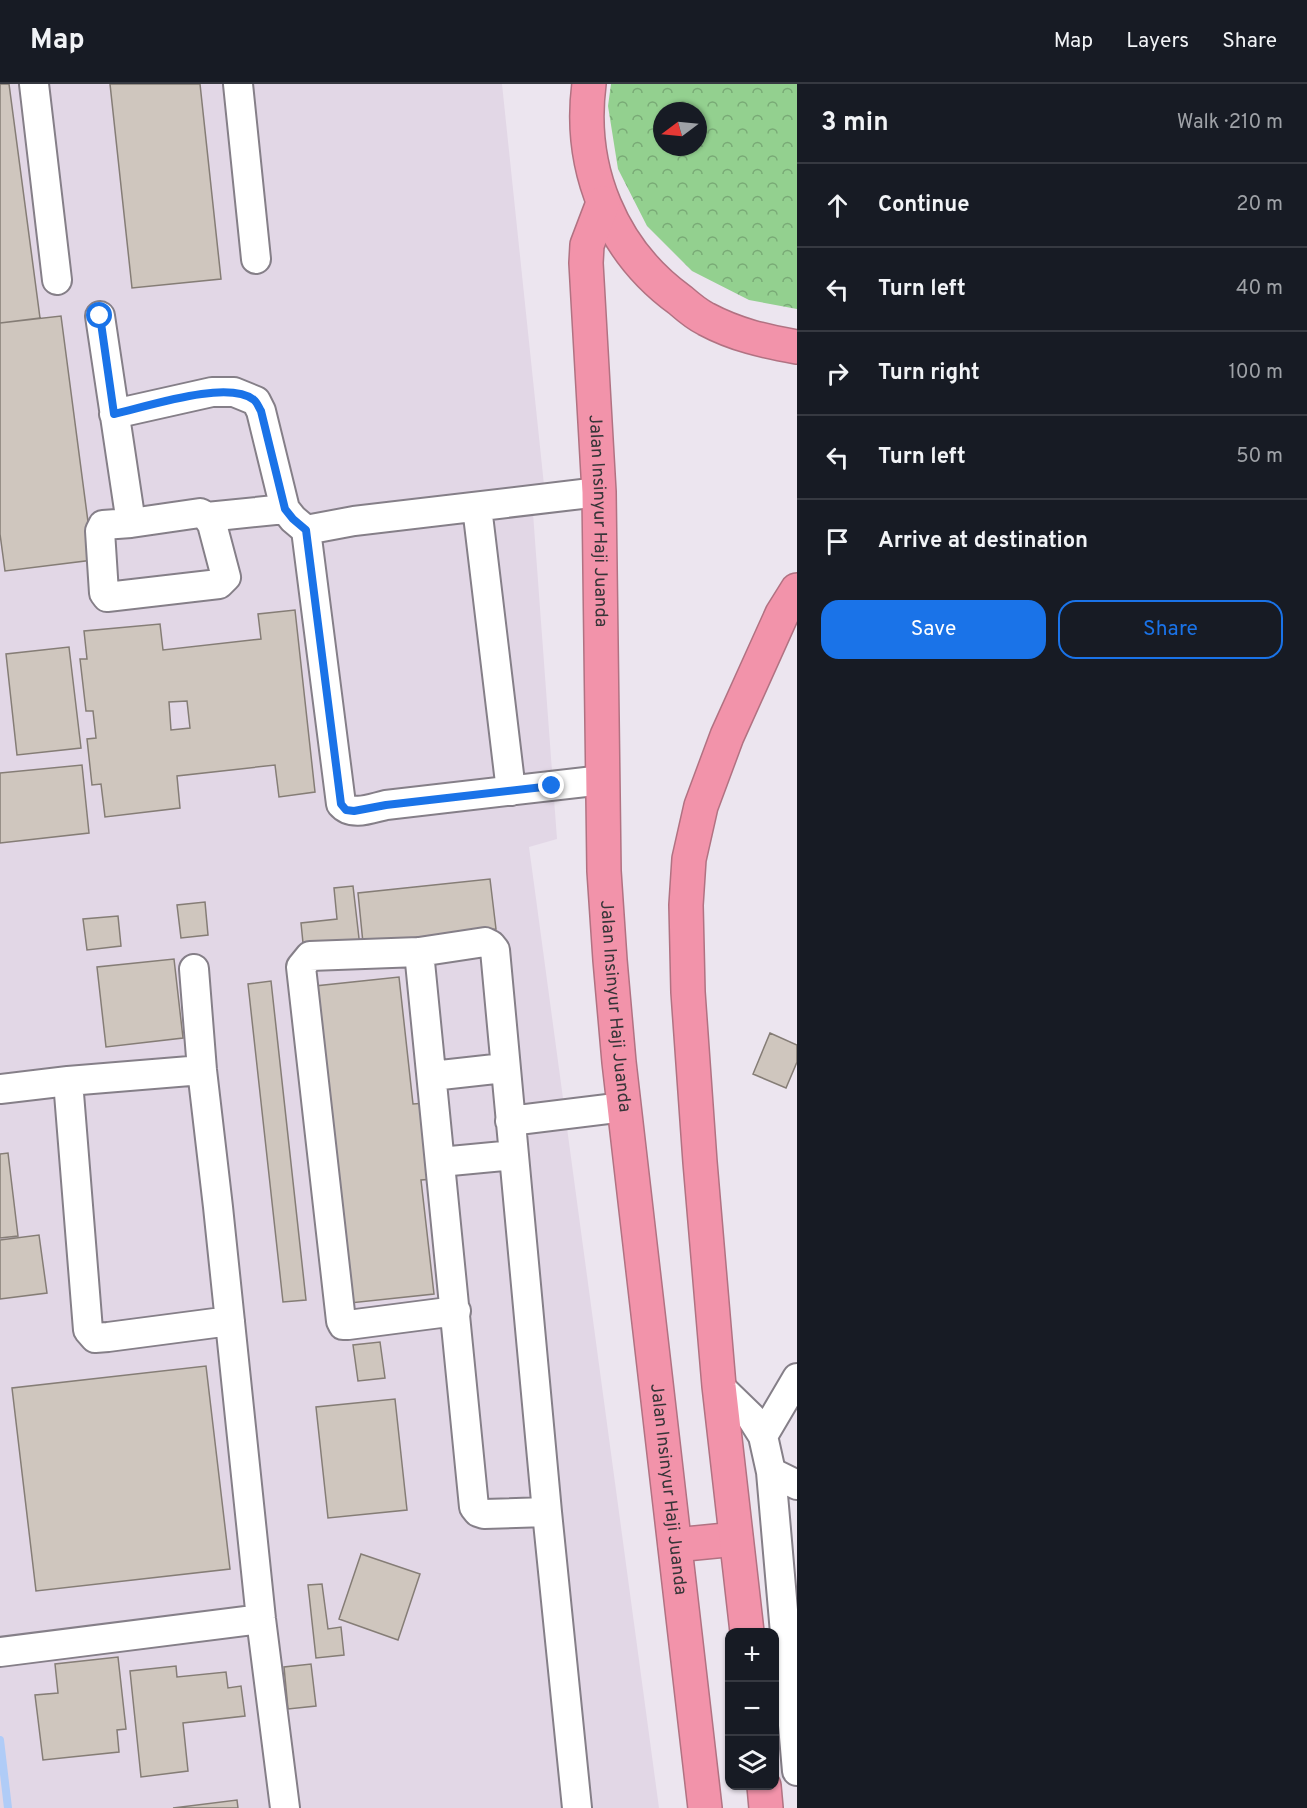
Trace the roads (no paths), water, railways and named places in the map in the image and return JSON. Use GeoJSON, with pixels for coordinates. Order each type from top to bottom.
{"type":"FeatureCollection","features":[{"type":"Feature","properties":{"kind":"highway"},"geometry":{"type":"LineString","coordinates":[[582,93],[591,163],[603,203],[628,249],[663,288],[705,319],[753,339],[797,347]]}},
{"type":"Feature","properties":{"kind":"highway","name":"Jalan Insinyur Haji Juanda"},"geometry":{"type":"LineString","coordinates":[[603,203],[587,245],[586,263],[599,492],[604,871],[624,1107],[705,1808]]}},
{"type":"Feature","properties":{"kind":"highway"},"geometry":{"type":"LineString","coordinates":[[747,1628],[719,1386],[701,1174],[688,992],[686,905],[688,859],[701,806],[728,736],[792,605]]}},
{"type":"Feature","properties":{"kind":"highway"},"geometry":{"type":"LineString","coordinates":[[675,1545],[736,1539]]}},
{"type":"Feature","properties":{"kind":"highway"},"geometry":{"type":"LineString","coordinates":[[764,1790],[766,1808]]}},
{"type":"Feature","properties":{"kind":"street"},"geometry":{"type":"LineString","coordinates":[[34,84],[57,280]]}},
{"type":"Feature","properties":{"kind":"street"},"geometry":{"type":"LineString","coordinates":[[238,84],[256,259]]}},
{"type":"Feature","properties":{"kind":"street"},"geometry":{"type":"LineString","coordinates":[[100,316],[131,523]]}},
{"type":"Feature","properties":{"kind":"street"},"geometry":{"type":"LineString","coordinates":[[114,414],[212,392],[234,392],[256,401],[261,411],[285,509],[306,530],[341,804],[346,810],[354,811],[386,805],[603,780]]}},
{"type":"Feature","properties":{"kind":"street"},"geometry":{"type":"LineString","coordinates":[[306,530],[354,521],[599,492]]}},
{"type":"Feature","properties":{"kind":"street"},"geometry":{"type":"LineString","coordinates":[[477,507],[511,791]]}},
{"type":"Feature","properties":{"kind":"street"},"geometry":{"type":"LineString","coordinates":[[207,517],[285,509]]}},
{"type":"Feature","properties":{"kind":"street"},"geometry":{"type":"LineString","coordinates":[[200,513],[212,524],[226,577],[219,584],[107,597],[104,592],[101,527],[131,523],[200,513]]}},
{"type":"Feature","properties":{"kind":"street"},"geometry":{"type":"LineString","coordinates":[[456,1311],[348,1325],[343,1325],[341,1321],[301,967],[310,956],[419,952],[485,942],[495,950],[504,1068],[577,1808]]}},
{"type":"Feature","properties":{"kind":"street"},"geometry":{"type":"LineString","coordinates":[[419,952],[474,1507],[478,1512],[484,1514],[547,1512]]}},
{"type":"Feature","properties":{"kind":"street"},"geometry":{"type":"LineString","coordinates":[[194,969],[202,1070],[261,1619],[285,1808]]}},
{"type":"Feature","properties":{"kind":"street"},"geometry":{"type":"LineString","coordinates":[[432,1076],[504,1068]]}},
{"type":"Feature","properties":{"kind":"street"},"geometry":{"type":"LineString","coordinates":[[0,1089],[202,1070]]}},
{"type":"Feature","properties":{"kind":"street"},"geometry":{"type":"LineString","coordinates":[[68,1081],[88,1330],[95,1338],[101,1338],[230,1321]]}},
{"type":"Feature","properties":{"kind":"street"},"geometry":{"type":"LineString","coordinates":[[510,1120],[624,1107]]}},
{"type":"Feature","properties":{"kind":"street"},"geometry":{"type":"LineString","coordinates":[[440,1162],[514,1155]]}},
{"type":"Feature","properties":{"kind":"street"},"geometry":{"type":"LineString","coordinates":[[763,1436],[797,1378]]}},
{"type":"Feature","properties":{"kind":"street"},"geometry":{"type":"LineString","coordinates":[[719,1386],[751,1417],[763,1436],[771,1472],[797,1771]]}},
{"type":"Feature","properties":{"kind":"street"},"geometry":{"type":"LineString","coordinates":[[771,1472],[797,1485]]}},
{"type":"Feature","properties":{"kind":"street"},"geometry":{"type":"LineString","coordinates":[[12,1651],[261,1619]]}},
{"type":"Feature","properties":{"kind":"waterway"},"geometry":{"type":"LineString","coordinates":[[0,1740],[8,1808]]}}]}
